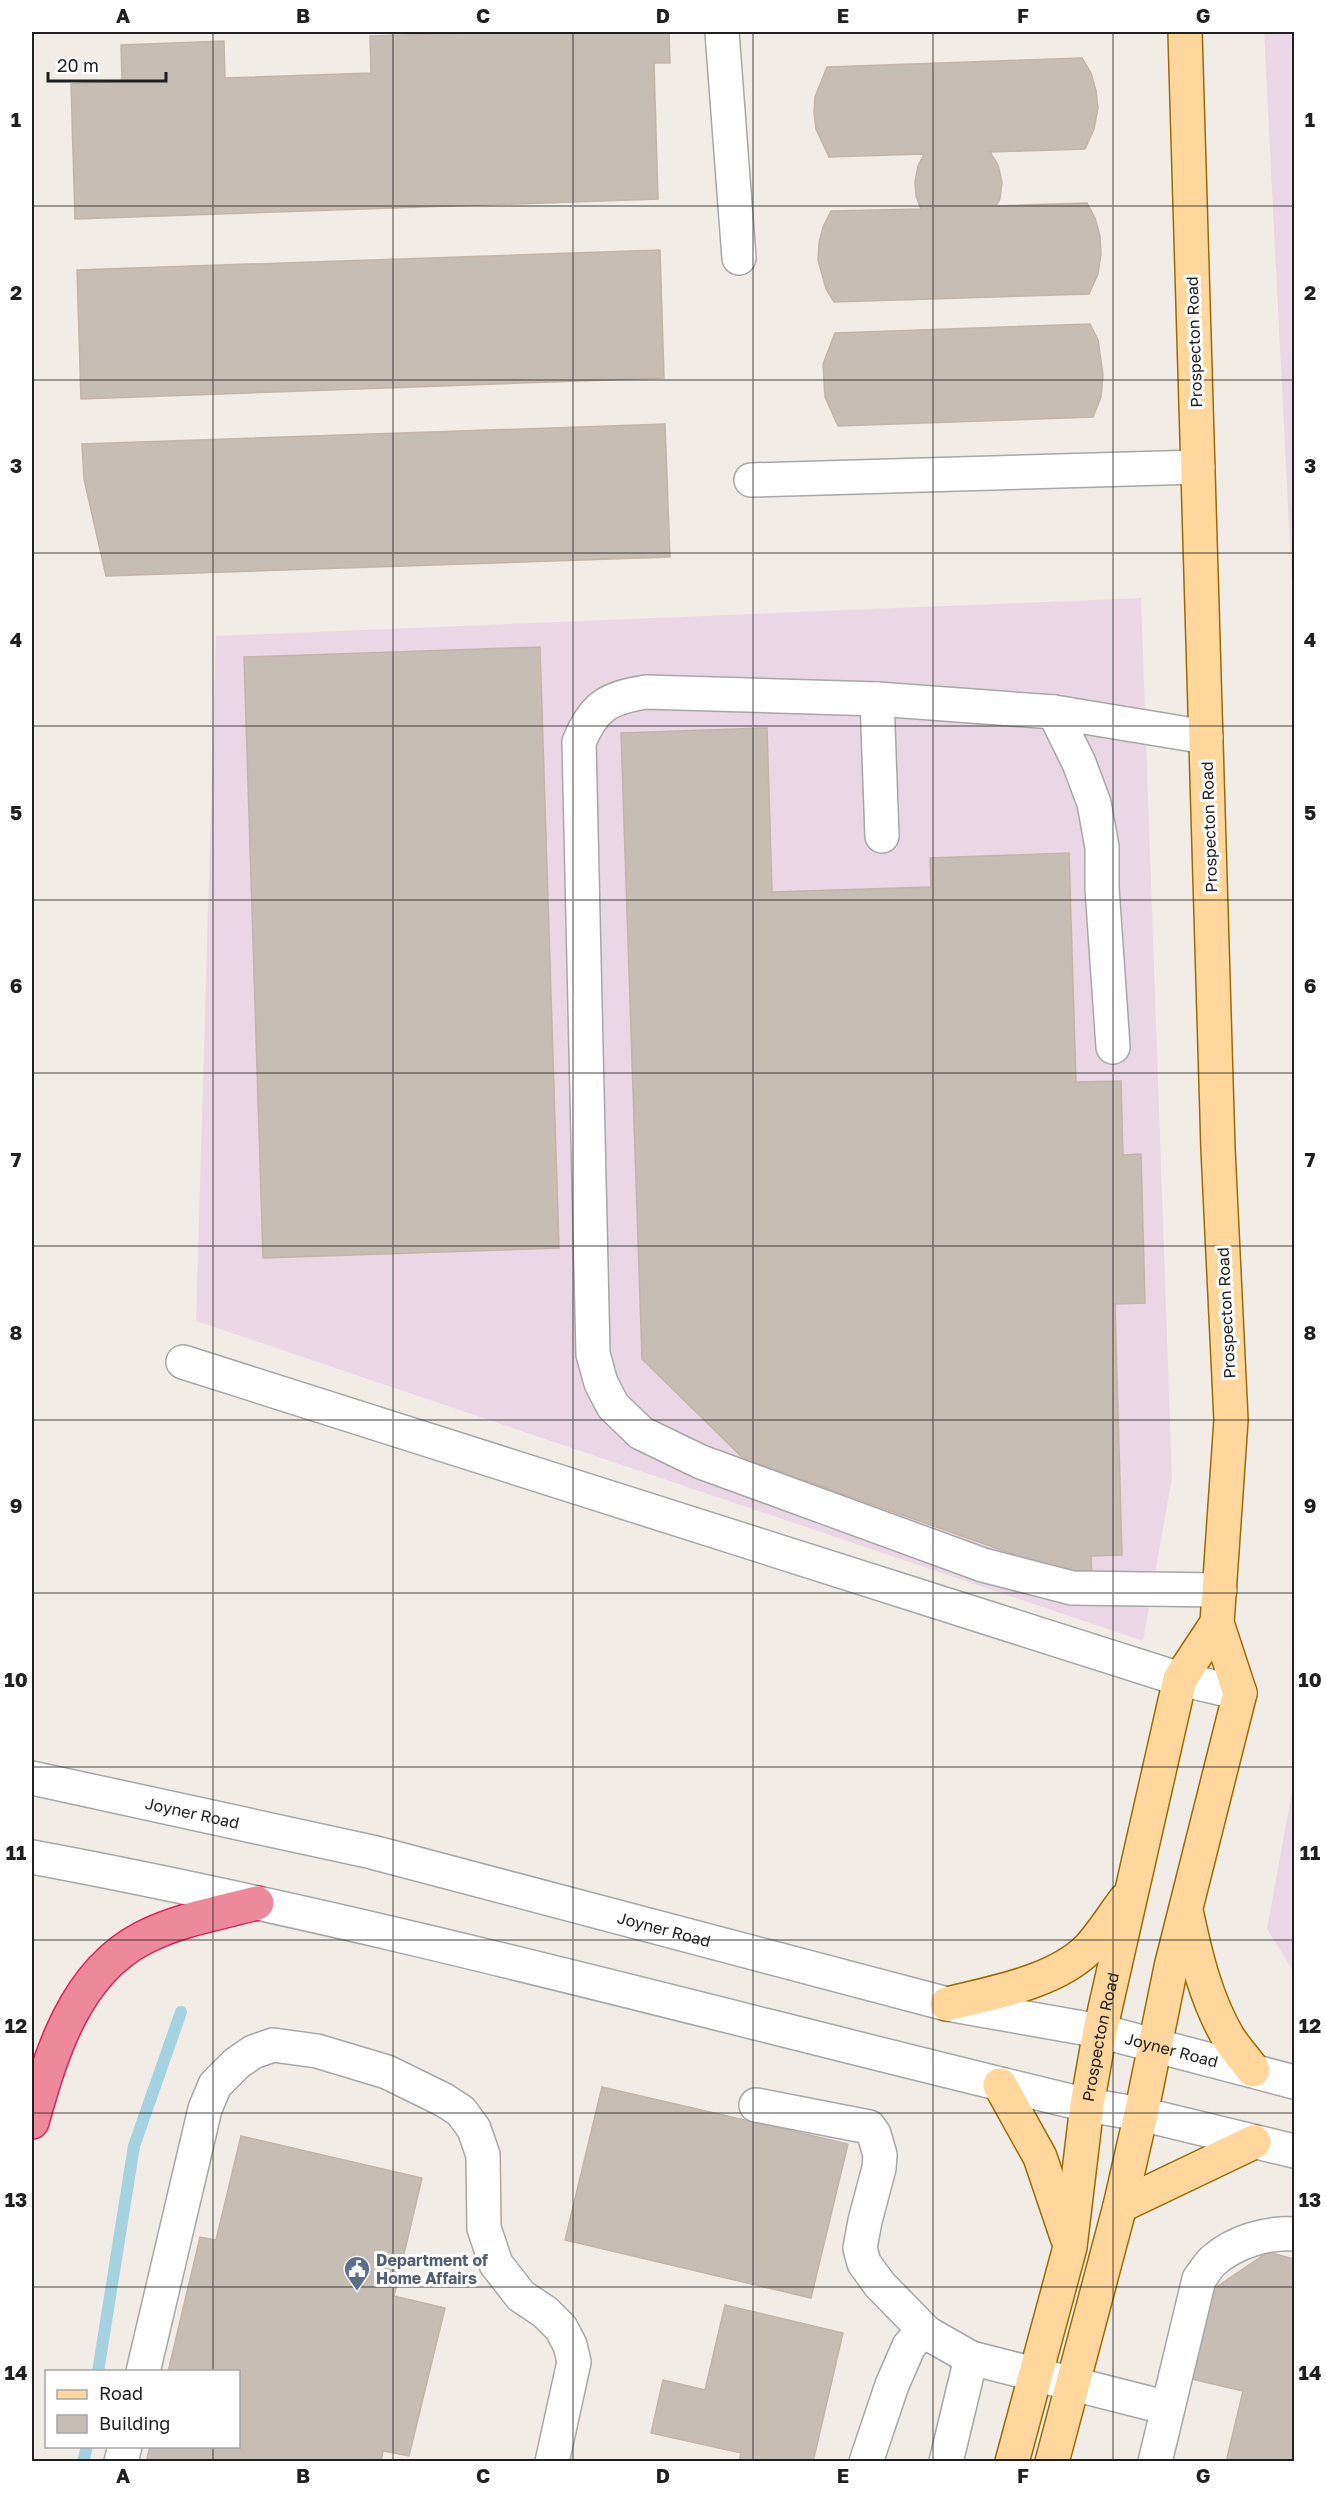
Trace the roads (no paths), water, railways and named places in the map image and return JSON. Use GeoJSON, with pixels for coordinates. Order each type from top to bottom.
{"type":"FeatureCollection","features":[{"type":"Feature","properties":{"kind":"highway"},"geometry":{"type":"LineString","coordinates":[[32,2122],[47,2069],[65,2025],[103,1966],[142,1939],[181,1923],[257,1903]]}},
{"type":"Feature","properties":{"kind":"main road","name":"Prospecton Road"},"geometry":{"type":"LineString","coordinates":[[1185,32],[1218,1149],[1231,1420],[1217,1623],[1240,1693]]}},
{"type":"Feature","properties":{"kind":"main road","name":"Prospecton Road"},"geometry":{"type":"LineString","coordinates":[[1012,2462],[1070,2247],[1087,2105],[1100,2031],[1180,1679],[1217,1623]]}},
{"type":"Feature","properties":{"kind":"main road"},"geometry":{"type":"LineString","coordinates":[[1052,2462],[1120,2206],[1185,1907],[1240,1693]]}},
{"type":"Feature","properties":{"kind":"main road"},"geometry":{"type":"LineString","coordinates":[[947,2004],[1013,1988],[1053,1973],[1088,1949],[1131,1893]]}},
{"type":"Feature","properties":{"kind":"main road"},"geometry":{"type":"LineString","coordinates":[[1185,1907],[1198,1966],[1212,2004],[1228,2037],[1253,2070]]}},
{"type":"Feature","properties":{"kind":"main road"},"geometry":{"type":"LineString","coordinates":[[1000,2085],[1040,2157],[1070,2247]]}},
{"type":"Feature","properties":{"kind":"main road"},"geometry":{"type":"LineString","coordinates":[[1120,2206],[1254,2142]]}},
{"type":"Feature","properties":{"kind":"street"},"geometry":{"type":"LineString","coordinates":[[722,32],[739,258]]}},
{"type":"Feature","properties":{"kind":"street"},"geometry":{"type":"LineString","coordinates":[[750,480],[1198,467]]}},
{"type":"Feature","properties":{"kind":"street"},"geometry":{"type":"LineString","coordinates":[[1206,737],[1054,712],[877,699],[646,692],[624,695],[607,704],[589,720],[579,742],[593,1354],[601,1383],[613,1406],[640,1433],[701,1462],[983,1565],[1072,1588],[1220,1590]]}},
{"type":"Feature","properties":{"kind":"street"},"geometry":{"type":"LineString","coordinates":[[877,699],[882,836]]}},
{"type":"Feature","properties":{"kind":"street"},"geometry":{"type":"LineString","coordinates":[[1054,712],[1079,763],[1094,803],[1102,847],[1102,888],[1113,1047]]}},
{"type":"Feature","properties":{"kind":"street"},"geometry":{"type":"LineString","coordinates":[[183,1362],[1180,1679],[1240,1693]]}},
{"type":"Feature","properties":{"kind":"street","name":"Joyner Road"},"geometry":{"type":"LineString","coordinates":[[32,1778],[372,1852],[947,2004],[1100,2031],[1294,2082]]}},
{"type":"Feature","properties":{"kind":"street"},"geometry":{"type":"LineString","coordinates":[[32,1857],[257,1903],[683,2004],[1000,2085],[1087,2105],[1141,2114],[1294,2151]]}},
{"type":"Feature","properties":{"kind":"street"},"geometry":{"type":"LineString","coordinates":[[143,2370],[205,2109],[215,2085],[237,2062],[273,2044],[317,2051],[387,2072],[444,2100],[461,2111],[474,2129],[483,2155],[484,2228],[496,2264],[521,2296],[545,2312],[561,2328],[570,2345],[574,2362],[552,2462]]}},
{"type":"Feature","properties":{"kind":"street"},"geometry":{"type":"LineString","coordinates":[[756,2105],[869,2127],[874,2134],[880,2156],[860,2248],[864,2263],[880,2285],[927,2332],[971,2358],[1168,2408]]}},
{"type":"Feature","properties":{"kind":"street"},"geometry":{"type":"LineString","coordinates":[[1155,2462],[1199,2279],[1213,2260],[1235,2246],[1260,2237],[1294,2234]]}},
{"type":"Feature","properties":{"kind":"street"},"geometry":{"type":"LineString","coordinates":[[866,2462],[892,2385],[909,2346],[917,2337],[927,2332]]}},
{"type":"Feature","properties":{"kind":"street"},"geometry":{"type":"LineString","coordinates":[[946,2462],[971,2358]]}},
{"type":"Feature","properties":{"kind":"waterway"},"geometry":{"type":"LineString","coordinates":[[98,2370],[134,2146],[181,2012]]}},
{"type":"Feature","properties":{"kind":"waterway"},"geometry":{"type":"LineString","coordinates":[[83,2462],[86,2448]]}},
{"type":"Feature","properties":{"kind":"place","name":"Department of Home Affairs"},"geometry":{"type":"Point","coordinates":[357,2292]}}]}
